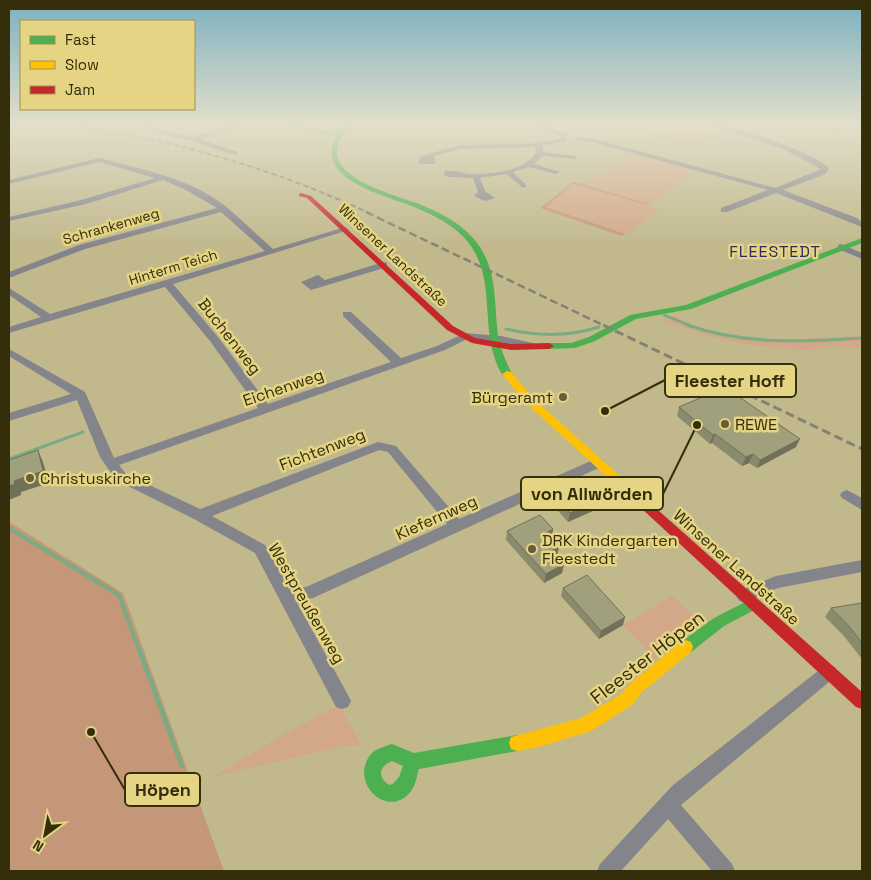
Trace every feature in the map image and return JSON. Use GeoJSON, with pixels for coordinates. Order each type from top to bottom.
{"type":"FeatureCollection","features":[{"type":"Feature","properties":{"kind":"street"},"geometry":{"type":"LineString","coordinates":[[9,182],[78,165]]}},
{"type":"Feature","properties":{"kind":"street"},"geometry":{"type":"LineString","coordinates":[[117,165],[163,178],[189,188],[222,209],[271,252]]}},
{"type":"Feature","properties":{"kind":"street","name":"Winsener Landstraße"},"geometry":{"type":"LineString","coordinates":[[339,165],[351,177],[374,190],[436,215],[465,234],[478,248],[492,274],[494,341],[503,366],[516,385],[530,401],[862,702]]}},
{"type":"Feature","properties":{"kind":"street"},"geometry":{"type":"LineString","coordinates":[[482,192],[472,176],[509,172],[527,165]]}},
{"type":"Feature","properties":{"kind":"street"},"geometry":{"type":"LineString","coordinates":[[533,165],[556,172]]}},
{"type":"Feature","properties":{"kind":"street"},"geometry":{"type":"LineString","coordinates":[[683,165],[775,190],[858,218],[862,226]]}},
{"type":"Feature","properties":{"kind":"street"},"geometry":{"type":"LineString","coordinates":[[724,210],[823,172],[825,168],[821,165]]}},
{"type":"Feature","properties":{"kind":"street"},"geometry":{"type":"LineString","coordinates":[[509,172],[523,186]]}},
{"type":"Feature","properties":{"kind":"street"},"geometry":{"type":"LineString","coordinates":[[9,219],[83,202],[163,178]]}},
{"type":"Feature","properties":{"kind":"street","name":"Winsener Landstraße"},"geometry":{"type":"LineString","coordinates":[[301,195],[309,197],[450,328],[472,340],[494,341]]}},
{"type":"Feature","properties":{"kind":"street","name":"Schrankenweg"},"geometry":{"type":"LineString","coordinates":[[9,275],[82,247],[222,209]]}},
{"type":"Feature","properties":{"kind":"street","name":"Hinterm Teich"},"geometry":{"type":"LineString","coordinates":[[9,330],[345,230]]}},
{"type":"Feature","properties":{"kind":"street"},"geometry":{"type":"LineString","coordinates":[[494,341],[524,348],[578,345],[633,316],[688,307],[862,240]]}},
{"type":"Feature","properties":{"kind":"street"},"geometry":{"type":"LineString","coordinates":[[841,247],[862,256]]}},
{"type":"Feature","properties":{"kind":"street"},"geometry":{"type":"LineString","coordinates":[[323,283],[384,265]]}},
{"type":"Feature","properties":{"kind":"street","name":"Buchenweg"},"geometry":{"type":"LineString","coordinates":[[167,283],[214,339],[266,410]]}},
{"type":"Feature","properties":{"kind":"street"},"geometry":{"type":"LineString","coordinates":[[9,291],[49,318]]}},
{"type":"Feature","properties":{"kind":"street"},"geometry":{"type":"LineString","coordinates":[[347,314],[399,363]]}},
{"type":"Feature","properties":{"kind":"street","name":"Eichenweg"},"geometry":{"type":"LineString","coordinates":[[110,464],[450,345],[465,336]]}},
{"type":"Feature","properties":{"kind":"street"},"geometry":{"type":"LineString","coordinates":[[9,352],[81,395]]}},
{"type":"Feature","properties":{"kind":"street"},"geometry":{"type":"LineString","coordinates":[[9,417],[81,395]]}},
{"type":"Feature","properties":{"kind":"street","name":"Westpreußenweg"},"geometry":{"type":"LineString","coordinates":[[81,395],[110,464],[121,477],[199,515],[260,549],[342,701]]}},
{"type":"Feature","properties":{"kind":"street","name":"Fichtenweg"},"geometry":{"type":"LineString","coordinates":[[199,515],[378,446],[392,449],[456,526]]}},
{"type":"Feature","properties":{"kind":"street","name":"Kiefernweg"},"geometry":{"type":"LineString","coordinates":[[286,596],[308,593],[598,463]]}},
{"type":"Feature","properties":{"kind":"street"},"geometry":{"type":"LineString","coordinates":[[848,495],[862,505]]}},
{"type":"Feature","properties":{"kind":"street"},"geometry":{"type":"LineString","coordinates":[[749,600],[776,582],[862,566]]}},
{"type":"Feature","properties":{"kind":"street","name":"Fleester Höpen"},"geometry":{"type":"LineString","coordinates":[[413,762],[442,755],[535,740],[574,728],[595,719],[626,700],[637,687],[663,664],[749,600]]}},
{"type":"Feature","properties":{"kind":"street"},"geometry":{"type":"LineString","coordinates":[[607,871],[679,793],[829,672]]}},
{"type":"Feature","properties":{"kind":"street"},"geometry":{"type":"LineString","coordinates":[[668,804],[725,871]]}},
{"type":"Feature","properties":{"kind":"shaded area"},"geometry":{"type":"Polygon","coordinates":[[[616,165],[672,165],[689,170],[676,187],[649,204],[578,183],[589,181],[616,165]]]}},
{"type":"Feature","properties":{"kind":"shaded area"},"geometry":{"type":"Polygon","coordinates":[[[573,182],[649,204],[573,184],[546,207],[625,234],[622,236],[540,208],[573,182]]]}},
{"type":"Feature","properties":{"kind":"shaded area"},"geometry":{"type":"Polygon","coordinates":[[[573,184],[659,210],[625,234],[545,207],[573,184]]]}},
{"type":"Feature","properties":{"kind":"shaded area"},"geometry":{"type":"Polygon","coordinates":[[[675,316],[697,326],[743,337],[791,339],[862,335],[862,349],[858,347],[796,349],[745,343],[711,336],[663,320],[675,316]]]}},
{"type":"Feature","properties":{"kind":"shaded area"},"geometry":{"type":"Polygon","coordinates":[[[9,522],[123,593],[224,871],[9,871],[9,522]]]}},
{"type":"Feature","properties":{"kind":"shaded area"},"geometry":{"type":"Polygon","coordinates":[[[672,596],[701,623],[655,659],[623,625],[672,596]]]}},
{"type":"Feature","properties":{"kind":"shaded area"},"geometry":{"type":"Polygon","coordinates":[[[339,705],[361,745],[341,747],[214,776],[282,735],[339,705]]]}},
{"type":"Feature","properties":{"kind":"building","name":"REWE"},"geometry":{"type":"Polygon","coordinates":[[[719,383],[800,439],[760,460],[753,454],[746,457],[715,434],[713,435],[679,407],[714,392],[707,388],[719,383]]]}},
{"type":"Feature","properties":{"kind":"building"},"geometry":{"type":"Polygon","coordinates":[[[38,450],[43,471],[14,481],[15,484],[9,486],[9,460],[38,450]]]}},
{"type":"Feature","properties":{"kind":"building"},"geometry":{"type":"Polygon","coordinates":[[[589,478],[608,496],[570,513],[552,495],[589,478]]]}},
{"type":"Feature","properties":{"kind":"building","name":"DRK Kindergarten Fleestedt"},"geometry":{"type":"Polygon","coordinates":[[[540,515],[553,529],[546,533],[559,547],[551,551],[564,564],[546,574],[507,531],[540,515]]]}},
{"type":"Feature","properties":{"kind":"building"},"geometry":{"type":"Polygon","coordinates":[[[587,575],[625,617],[601,631],[563,588],[587,575]]]}},
{"type":"Feature","properties":{"kind":"building"},"geometry":{"type":"Polygon","coordinates":[[[862,603],[862,643],[849,626],[831,608],[862,603]]]}},
{"type":"Feature","properties":{"kind":"waterway"},"geometry":{"type":"LineString","coordinates":[[664,315],[691,326]]}},
{"type":"Feature","properties":{"kind":"waterway"},"geometry":{"type":"LineString","coordinates":[[687,325],[730,336],[774,341],[862,338]]}},
{"type":"Feature","properties":{"kind":"waterway"},"geometry":{"type":"LineString","coordinates":[[506,329],[530,333],[564,334],[599,327]]}},
{"type":"Feature","properties":{"kind":"waterway"},"geometry":{"type":"LineString","coordinates":[[9,459],[83,432]]}},
{"type":"Feature","properties":{"kind":"waterway"},"geometry":{"type":"LineString","coordinates":[[9,528],[119,595],[139,650]]}},
{"type":"Feature","properties":{"kind":"waterway"},"geometry":{"type":"LineString","coordinates":[[139,649],[182,766]]}},
{"type":"Feature","properties":{"kind":"railway"},"geometry":{"type":"LineString","coordinates":[[246,165],[298,183],[369,213]]}},
{"type":"Feature","properties":{"kind":"railway"},"geometry":{"type":"LineString","coordinates":[[366,212],[605,326]]}},
{"type":"Feature","properties":{"kind":"railway"},"geometry":{"type":"LineString","coordinates":[[603,325],[862,449]]}},
{"type":"Feature","properties":{"kind":"traffic: fast"},"geometry":{"type":"LineString","coordinates":[[338,165],[356,181],[435,214],[447,221],[464,233],[478,250],[486,267],[490,284],[494,337],[498,355],[507,374]]}},
{"type":"Feature","properties":{"kind":"traffic: fast"},"geometry":{"type":"LineString","coordinates":[[549,346],[572,346],[592,339],[633,317],[688,307],[862,240]]}},
{"type":"Feature","properties":{"kind":"traffic: fast"},"geometry":{"type":"LineString","coordinates":[[686,647],[719,622],[753,604]]}},
{"type":"Feature","properties":{"kind":"traffic: fast"},"geometry":{"type":"LineString","coordinates":[[413,762],[392,752],[378,759],[372,768],[373,779],[379,788],[387,793],[397,792],[406,783],[413,762],[517,743]]}},
{"type":"Feature","properties":{"kind":"traffic: slow"},"geometry":{"type":"LineString","coordinates":[[507,374],[530,401],[645,505]]}},
{"type":"Feature","properties":{"kind":"traffic: slow"},"geometry":{"type":"LineString","coordinates":[[517,743],[535,740],[585,725],[626,700],[637,687],[686,647]]}},
{"type":"Feature","properties":{"kind":"traffic: jam"},"geometry":{"type":"LineString","coordinates":[[301,195],[309,197],[450,328],[472,340],[511,347],[549,346]]}},
{"type":"Feature","properties":{"kind":"traffic: jam"},"geometry":{"type":"LineString","coordinates":[[645,505],[862,702]]}},
{"type":"Feature","properties":{"kind":"place","name":"Bürgeramt"},"geometry":{"type":"Point","coordinates":[563,397]}},
{"type":"Feature","properties":{"kind":"place","name":"Fleester Hoff"},"geometry":{"type":"Point","coordinates":[605,411]}},
{"type":"Feature","properties":{"kind":"place","name":"REWE"},"geometry":{"type":"Point","coordinates":[725,424]}},
{"type":"Feature","properties":{"kind":"place","name":"von Allwörden"},"geometry":{"type":"Point","coordinates":[697,425]}},
{"type":"Feature","properties":{"kind":"place","name":"Christuskirche"},"geometry":{"type":"Point","coordinates":[30,478]}},
{"type":"Feature","properties":{"kind":"place","name":"DRK Kindergarten Fleestedt"},"geometry":{"type":"Point","coordinates":[532,549]}},
{"type":"Feature","properties":{"kind":"place","name":"Höpen"},"geometry":{"type":"Point","coordinates":[91,732]}},
{"type":"Feature","properties":{"kind":"district","name":"FLEESTEDT"},"geometry":{"type":"Point","coordinates":[775,251]}}]}
